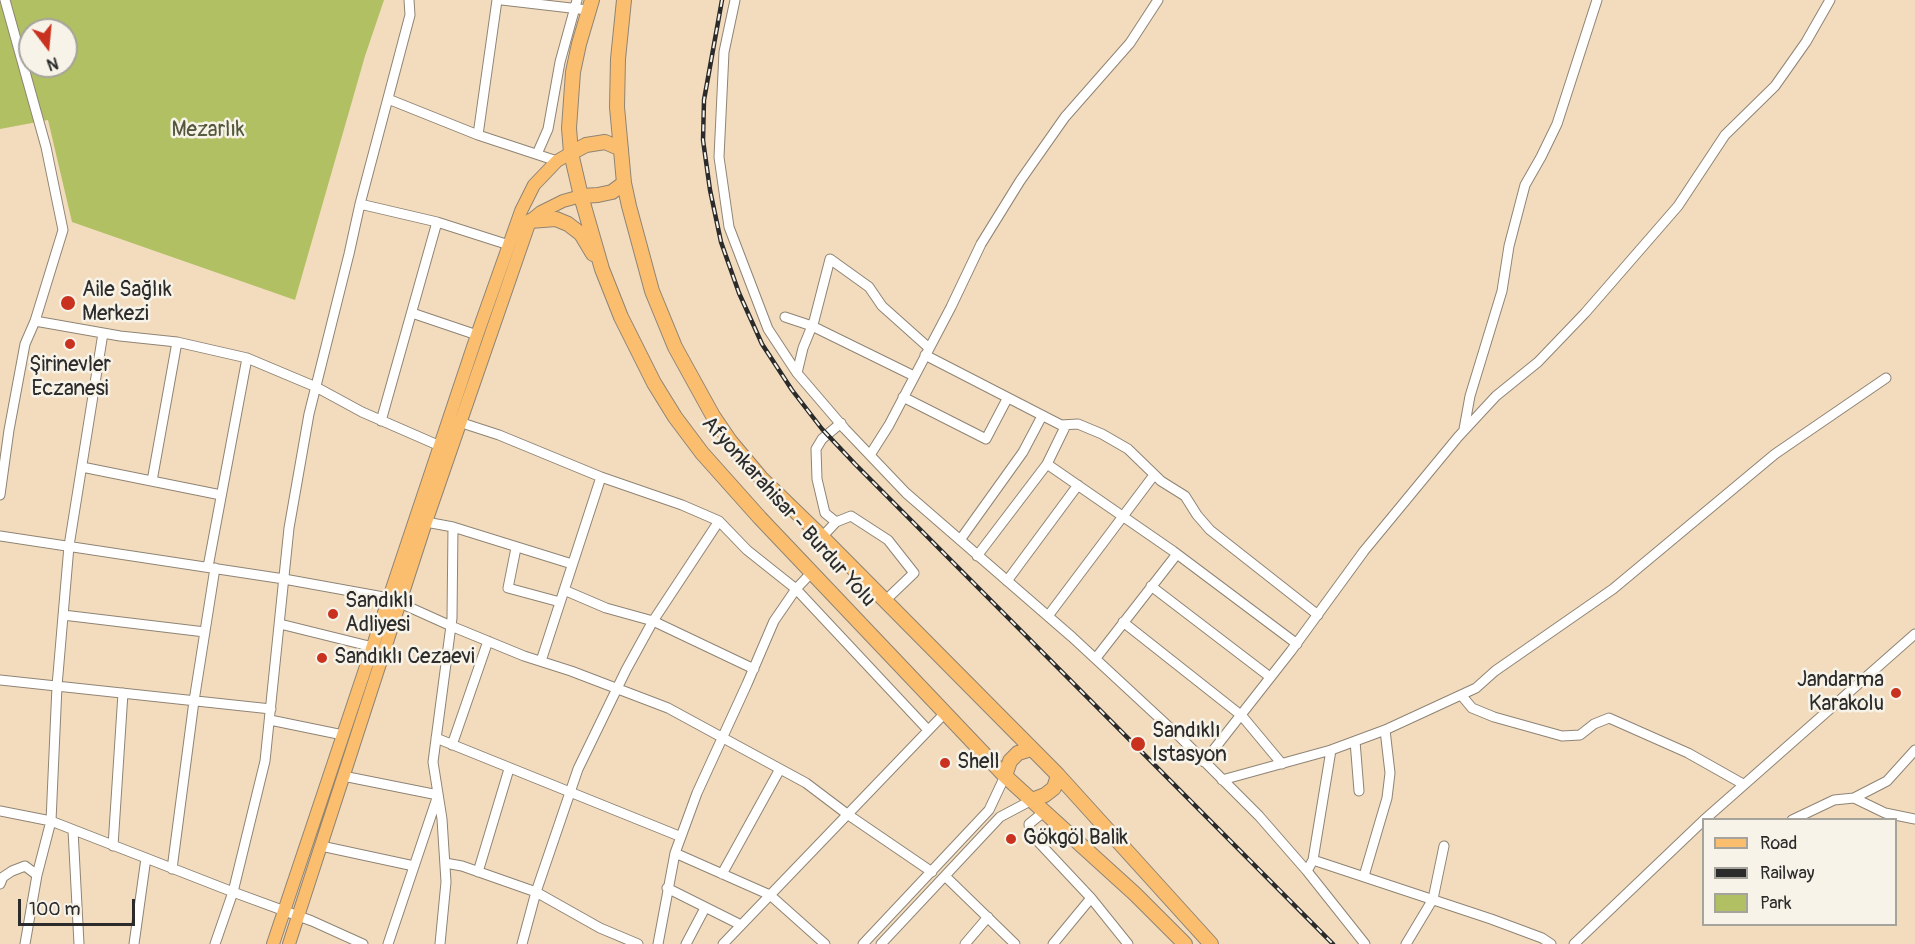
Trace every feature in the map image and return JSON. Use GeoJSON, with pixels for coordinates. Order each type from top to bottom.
{"type":"FeatureCollection","features":[{"type":"Feature","properties":{"kind":"highway","name":"Afyonkarahisar - Burdur Yolu"},"geometry":{"type":"LineString","coordinates":[[624,0],[618,58],[617,107],[624,183],[652,291],[675,347],[695,385],[746,462],[1058,775],[1211,944]]}},
{"type":"Feature","properties":{"kind":"highway","name":"Afyonkarahisar - Burdur Yolu"},"geometry":{"type":"LineString","coordinates":[[583,4],[569,119],[571,153],[603,269],[621,317],[654,383],[675,417],[732,487],[1005,776],[1167,924],[1185,944]]}},
{"type":"Feature","properties":{"kind":"highway"},"geometry":{"type":"LineString","coordinates":[[571,153],[586,145],[605,142],[621,149]]}},
{"type":"Feature","properties":{"kind":"highway"},"geometry":{"type":"LineString","coordinates":[[581,196],[612,192],[624,183]]}},
{"type":"Feature","properties":{"kind":"highway"},"geometry":{"type":"LineString","coordinates":[[530,221],[556,219],[568,224],[580,234],[603,269]]}},
{"type":"Feature","properties":{"kind":"highway"},"geometry":{"type":"LineString","coordinates":[[1005,776],[1010,761],[1018,753],[1031,748]]}},
{"type":"Feature","properties":{"kind":"highway"},"geometry":{"type":"LineString","coordinates":[[1032,800],[1045,795],[1054,788],[1058,775]]}},
{"type":"Feature","properties":{"kind":"main road"},"geometry":{"type":"LineString","coordinates":[[289,944],[344,776],[440,446],[477,334],[527,197],[534,185],[557,161],[571,153]]}},
{"type":"Feature","properties":{"kind":"main road"},"geometry":{"type":"LineString","coordinates":[[273,944],[373,647],[426,522],[530,221],[541,212],[563,201],[581,196]]}},
{"type":"Feature","properties":{"kind":"street"},"geometry":{"type":"LineString","coordinates":[[0,495],[25,344],[35,321],[63,230],[46,147],[5,0]]}},
{"type":"Feature","properties":{"kind":"street"},"geometry":{"type":"LineString","coordinates":[[215,944],[233,892],[265,761],[289,528],[309,414],[360,204],[410,15],[409,0]]}},
{"type":"Feature","properties":{"kind":"street"},"geometry":{"type":"LineString","coordinates":[[478,135],[497,0]]}},
{"type":"Feature","properties":{"kind":"street"},"geometry":{"type":"LineString","coordinates":[[502,0],[583,4],[560,62],[548,129],[537,154]]}},
{"type":"Feature","properties":{"kind":"street"},"geometry":{"type":"LineString","coordinates":[[735,0],[724,52],[719,157],[729,227],[768,329],[797,373],[906,493],[1096,658],[1259,816],[1307,871],[1365,944]]}},
{"type":"Feature","properties":{"kind":"street"},"geometry":{"type":"LineString","coordinates":[[870,455],[889,425],[951,307],[981,244],[1020,181],[1065,117],[1130,43],[1158,0]]}},
{"type":"Feature","properties":{"kind":"street"},"geometry":{"type":"LineString","coordinates":[[1463,431],[1470,396],[1502,291],[1509,246],[1525,185],[1557,124],[1597,0]]}},
{"type":"Feature","properties":{"kind":"street"},"geometry":{"type":"LineString","coordinates":[[1204,762],[1297,644],[1390,518],[1463,431],[1496,396],[1538,362],[1577,322],[1678,206],[1725,135],[1775,86],[1806,42],[1830,0]]}},
{"type":"Feature","properties":{"kind":"street"},"geometry":{"type":"LineString","coordinates":[[388,99],[478,135],[557,161]]}},
{"type":"Feature","properties":{"kind":"street"},"geometry":{"type":"LineString","coordinates":[[360,204],[436,222],[509,245]]}},
{"type":"Feature","properties":{"kind":"street"},"geometry":{"type":"LineString","coordinates":[[381,421],[436,222]]}},
{"type":"Feature","properties":{"kind":"street"},"geometry":{"type":"LineString","coordinates":[[797,373],[830,259],[869,287],[882,306],[927,351],[1007,399],[1061,425],[1078,424],[1128,449],[1161,481],[1185,496],[1210,530],[1318,615]]}},
{"type":"Feature","properties":{"kind":"street"},"geometry":{"type":"LineString","coordinates":[[412,314],[477,334]]}},
{"type":"Feature","properties":{"kind":"street"},"geometry":{"type":"LineString","coordinates":[[785,316],[812,326],[914,376]]}},
{"type":"Feature","properties":{"kind":"street"},"geometry":{"type":"LineString","coordinates":[[35,321],[103,333],[177,342],[247,358],[316,387],[381,421],[440,446]]}},
{"type":"Feature","properties":{"kind":"street"},"geometry":{"type":"LineString","coordinates":[[25,944],[37,875],[51,821],[57,686],[69,546],[103,333]]}},
{"type":"Feature","properties":{"kind":"street"},"geometry":{"type":"LineString","coordinates":[[152,482],[177,342]]}},
{"type":"Feature","properties":{"kind":"street"},"geometry":{"type":"LineString","coordinates":[[172,869],[205,632],[221,495],[247,358]]}},
{"type":"Feature","properties":{"kind":"street"},"geometry":{"type":"LineString","coordinates":[[1222,780],[1331,750],[1385,730],[1476,688],[1495,671],[1613,589],[1775,454],[1886,378]]}},
{"type":"Feature","properties":{"kind":"street"},"geometry":{"type":"LineString","coordinates":[[903,397],[986,439],[1007,399]]}},
{"type":"Feature","properties":{"kind":"street"},"geometry":{"type":"LineString","coordinates":[[960,540],[1023,452],[1042,416]]}},
{"type":"Feature","properties":{"kind":"street"},"geometry":{"type":"LineString","coordinates":[[459,422],[499,435],[601,477],[682,505],[719,521],[747,550],[796,589],[928,730]]}},
{"type":"Feature","properties":{"kind":"street"},"geometry":{"type":"LineString","coordinates":[[836,522],[825,513],[817,479],[816,449],[822,439],[841,423]]}},
{"type":"Feature","properties":{"kind":"street"},"geometry":{"type":"LineString","coordinates":[[977,556],[1047,464],[1066,425]]}},
{"type":"Feature","properties":{"kind":"street"},"geometry":{"type":"LineString","coordinates":[[1047,464],[1177,554],[1297,644]]}},
{"type":"Feature","properties":{"kind":"street"},"geometry":{"type":"LineString","coordinates":[[82,468],[221,495]]}},
{"type":"Feature","properties":{"kind":"street"},"geometry":{"type":"LineString","coordinates":[[1048,616],[1154,475]]}},
{"type":"Feature","properties":{"kind":"street"},"geometry":{"type":"LineString","coordinates":[[541,661],[601,477]]}},
{"type":"Feature","properties":{"kind":"street"},"geometry":{"type":"LineString","coordinates":[[1007,581],[1078,485]]}},
{"type":"Feature","properties":{"kind":"street"},"geometry":{"type":"LineString","coordinates":[[822,537],[836,522],[850,516],[888,540],[914,573],[891,595]]}},
{"type":"Feature","properties":{"kind":"street"},"geometry":{"type":"LineString","coordinates":[[522,944],[536,892],[578,769],[652,621],[719,521]]}},
{"type":"Feature","properties":{"kind":"street"},"geometry":{"type":"LineString","coordinates":[[426,522],[453,527],[572,564]]}},
{"type":"Feature","properties":{"kind":"street"},"geometry":{"type":"LineString","coordinates":[[440,944],[446,882],[442,819],[433,762],[450,626],[453,527]]}},
{"type":"Feature","properties":{"kind":"street"},"geometry":{"type":"LineString","coordinates":[[0,536],[284,579],[394,601],[488,641],[668,708],[806,783],[932,872]]}},
{"type":"Feature","properties":{"kind":"street"},"geometry":{"type":"LineString","coordinates":[[516,548],[508,588],[560,602]]}},
{"type":"Feature","properties":{"kind":"street"},"geometry":{"type":"LineString","coordinates":[[1096,658],[1177,554]]}},
{"type":"Feature","properties":{"kind":"street"},"geometry":{"type":"LineString","coordinates":[[658,944],[667,888],[679,836],[774,621],[796,589],[812,572]]}},
{"type":"Feature","properties":{"kind":"street"},"geometry":{"type":"LineString","coordinates":[[1151,586],[1270,677]]}},
{"type":"Feature","properties":{"kind":"street"},"geometry":{"type":"LineString","coordinates":[[564,590],[606,608],[652,621],[754,669]]}},
{"type":"Feature","properties":{"kind":"street"},"geometry":{"type":"LineString","coordinates":[[63,615],[205,632]]}},
{"type":"Feature","properties":{"kind":"street"},"geometry":{"type":"LineString","coordinates":[[1123,622],[1242,716],[1282,764]]}},
{"type":"Feature","properties":{"kind":"street"},"geometry":{"type":"LineString","coordinates":[[280,624],[373,647]]}},
{"type":"Feature","properties":{"kind":"street"},"geometry":{"type":"LineString","coordinates":[[1706,818],[1914,635]]}},
{"type":"Feature","properties":{"kind":"street"},"geometry":{"type":"LineString","coordinates":[[452,745],[488,641]]}},
{"type":"Feature","properties":{"kind":"street"},"geometry":{"type":"LineString","coordinates":[[0,680],[271,709]]}},
{"type":"Feature","properties":{"kind":"street"},"geometry":{"type":"LineString","coordinates":[[113,846],[123,693]]}},
{"type":"Feature","properties":{"kind":"street"},"geometry":{"type":"LineString","coordinates":[[1462,696],[1472,708],[1494,717],[1562,736],[1580,735],[1594,724],[1609,718],[1688,753],[1743,784]]}},
{"type":"Feature","properties":{"kind":"street"},"geometry":{"type":"LineString","coordinates":[[723,944],[945,713]]}},
{"type":"Feature","properties":{"kind":"street"},"geometry":{"type":"LineString","coordinates":[[270,720],[343,735]]}},
{"type":"Feature","properties":{"kind":"street"},"geometry":{"type":"LineString","coordinates":[[1364,876],[1387,798],[1389,774],[1385,730]]}},
{"type":"Feature","properties":{"kind":"street"},"geometry":{"type":"LineString","coordinates":[[436,738],[570,794],[679,836]]}},
{"type":"Feature","properties":{"kind":"street"},"geometry":{"type":"LineString","coordinates":[[1355,741],[1359,791]]}},
{"type":"Feature","properties":{"kind":"street"},"geometry":{"type":"LineString","coordinates":[[1307,871],[1313,860],[1331,750]]}},
{"type":"Feature","properties":{"kind":"street"},"geometry":{"type":"LineString","coordinates":[[1794,818],[1834,800],[1854,798],[1887,781],[1915,750]]}},
{"type":"Feature","properties":{"kind":"street"},"geometry":{"type":"LineString","coordinates":[[478,872],[509,769]]}},
{"type":"Feature","properties":{"kind":"street"},"geometry":{"type":"LineString","coordinates":[[722,874],[780,769]]}},
{"type":"Feature","properties":{"kind":"street"},"geometry":{"type":"LineString","coordinates":[[344,776],[438,795]]}},
{"type":"Feature","properties":{"kind":"street"},"geometry":{"type":"LineString","coordinates":[[863,944],[989,810],[1005,776]]}},
{"type":"Feature","properties":{"kind":"street"},"geometry":{"type":"LineString","coordinates":[[388,944],[438,795]]}},
{"type":"Feature","properties":{"kind":"street"},"geometry":{"type":"LineString","coordinates":[[1854,798],[1885,813],[1915,819]]}},
{"type":"Feature","properties":{"kind":"street"},"geometry":{"type":"LineString","coordinates":[[881,944],[1000,817],[1032,800]]}},
{"type":"Feature","properties":{"kind":"street"},"geometry":{"type":"LineString","coordinates":[[0,811],[51,821],[298,916],[363,944]]}},
{"type":"Feature","properties":{"kind":"street"},"geometry":{"type":"LineString","coordinates":[[1044,811],[1029,824],[1030,833],[1091,898],[1128,944]]}},
{"type":"Feature","properties":{"kind":"street"},"geometry":{"type":"LineString","coordinates":[[1574,944],[1702,822]]}},
{"type":"Feature","properties":{"kind":"street"},"geometry":{"type":"LineString","coordinates":[[1695,827],[1702,834]]}},
{"type":"Feature","properties":{"kind":"street"},"geometry":{"type":"LineString","coordinates":[[73,830],[79,944]]}},
{"type":"Feature","properties":{"kind":"street"},"geometry":{"type":"LineString","coordinates":[[321,846],[414,866]]}},
{"type":"Feature","properties":{"kind":"street"},"geometry":{"type":"LineString","coordinates":[[1406,944],[1433,899],[1444,846]]}},
{"type":"Feature","properties":{"kind":"street"},"geometry":{"type":"LineString","coordinates":[[675,853],[770,895],[825,944]]}},
{"type":"Feature","properties":{"kind":"street"},"geometry":{"type":"LineString","coordinates":[[134,944],[146,858]]}},
{"type":"Feature","properties":{"kind":"street"},"geometry":{"type":"LineString","coordinates":[[1313,860],[1433,899],[1542,938],[1551,944]]}},
{"type":"Feature","properties":{"kind":"street"},"geometry":{"type":"LineString","coordinates":[[445,863],[536,892],[600,928],[638,944]]}},
{"type":"Feature","properties":{"kind":"street"},"geometry":{"type":"LineString","coordinates":[[0,884],[3,877],[25,866],[37,875]]}},
{"type":"Feature","properties":{"kind":"street"},"geometry":{"type":"LineString","coordinates":[[946,876],[1015,944]]}},
{"type":"Feature","properties":{"kind":"street"},"geometry":{"type":"LineString","coordinates":[[667,888],[741,925]]}},
{"type":"Feature","properties":{"kind":"street"},"geometry":{"type":"LineString","coordinates":[[1053,944],[1091,898]]}},
{"type":"Feature","properties":{"kind":"street"},"geometry":{"type":"LineString","coordinates":[[686,944],[705,908]]}},
{"type":"Feature","properties":{"kind":"street"},"geometry":{"type":"LineString","coordinates":[[965,944],[988,917]]}},
{"type":"Feature","properties":{"kind":"green space","name":"Mezarlık"},"geometry":{"type":"Polygon","coordinates":[[[0,0],[384,0],[365,56],[295,300],[72,222],[48,120],[0,129],[0,0]]]}},
{"type":"Feature","properties":{"kind":"railway"},"geometry":{"type":"LineString","coordinates":[[722,0],[704,100],[703,140],[721,242],[739,293],[762,344],[792,390],[822,429],[855,464],[1333,944]]}},
{"type":"Feature","properties":{"kind":"place","name":"Aile Sağlık Merkezi"},"geometry":{"type":"Point","coordinates":[68,303]}},
{"type":"Feature","properties":{"kind":"place","name":"Şirinevler Eczanesi"},"geometry":{"type":"Point","coordinates":[70,344]}},
{"type":"Feature","properties":{"kind":"place","name":"Sandıklı Adliyesi"},"geometry":{"type":"Point","coordinates":[333,614]}},
{"type":"Feature","properties":{"kind":"place","name":"Sandıklı Cezaevi"},"geometry":{"type":"Point","coordinates":[322,658]}},
{"type":"Feature","properties":{"kind":"place","name":"Jandarma Karakolu"},"geometry":{"type":"Point","coordinates":[1896,693]}},
{"type":"Feature","properties":{"kind":"place","name":"Sandıklı Istasyon"},"geometry":{"type":"Point","coordinates":[1138,744]}},
{"type":"Feature","properties":{"kind":"place","name":"Shell"},"geometry":{"type":"Point","coordinates":[945,763]}},
{"type":"Feature","properties":{"kind":"place","name":"Gökgöl Balik"},"geometry":{"type":"Point","coordinates":[1011,839]}}]}
